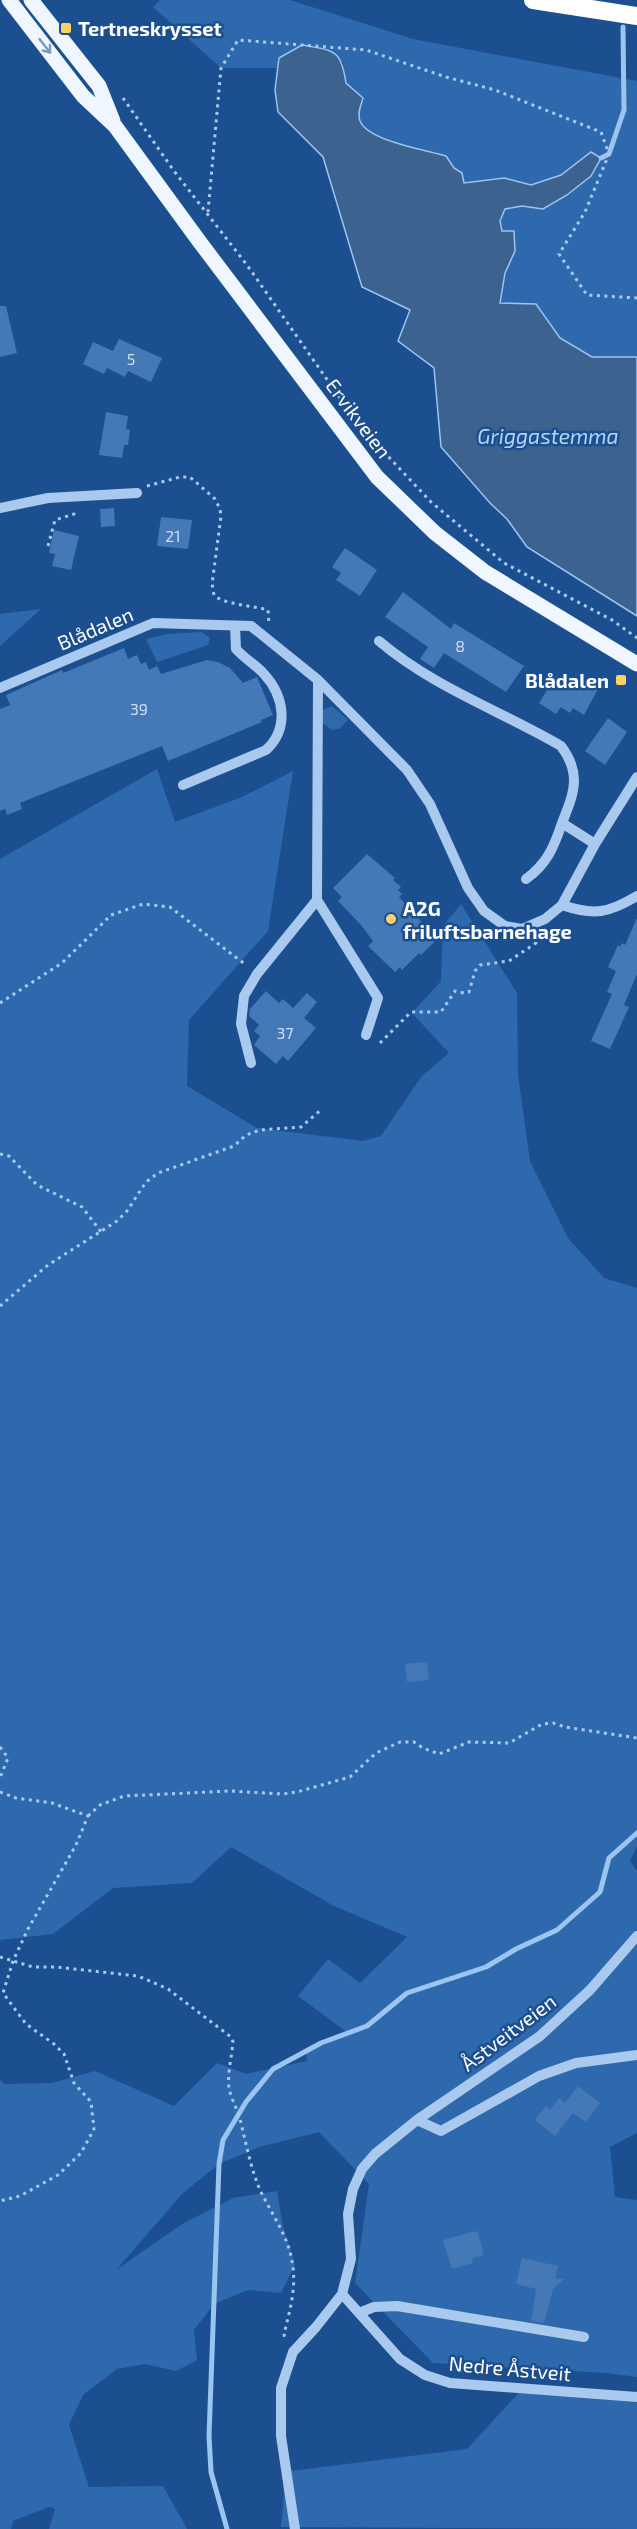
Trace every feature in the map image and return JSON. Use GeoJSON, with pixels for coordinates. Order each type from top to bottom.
{"type":"FeatureCollection","features":[{"type":"Feature","properties":{"kind":"highway"},"geometry":{"type":"LineString","coordinates":[[533,0],[637,16]]}},
{"type":"Feature","properties":{"kind":"main road","name":"Ervikveien"},"geometry":{"type":"LineString","coordinates":[[9,0],[84,96],[116,126],[199,241],[377,477],[435,533],[485,572],[637,664]]}},
{"type":"Feature","properties":{"kind":"main road","name":"Ervikveien"},"geometry":{"type":"LineString","coordinates":[[31,0],[99,86],[116,126]]}},
{"type":"Feature","properties":{"kind":"street"},"geometry":{"type":"LineString","coordinates":[[0,508],[48,498],[137,493]]}},
{"type":"Feature","properties":{"kind":"street","name":"Blådalen"},"geometry":{"type":"LineString","coordinates":[[0,688],[153,623],[251,626],[318,680],[407,770],[430,804],[468,888],[484,911],[505,926],[522,928],[545,920],[562,905],[595,844],[637,777]]}},
{"type":"Feature","properties":{"kind":"street"},"geometry":{"type":"LineString","coordinates":[[183,785],[266,750],[275,742],[281,727],[282,705],[275,689],[264,674],[236,650],[236,626]]}},
{"type":"Feature","properties":{"kind":"street"},"geometry":{"type":"LineString","coordinates":[[379,641],[436,681],[561,746],[570,758],[575,775],[573,796],[553,850],[539,870],[526,879]]}},
{"type":"Feature","properties":{"kind":"street"},"geometry":{"type":"LineString","coordinates":[[318,680],[317,900],[378,998],[366,1035]]}},
{"type":"Feature","properties":{"kind":"street"},"geometry":{"type":"LineString","coordinates":[[546,843],[560,828]]}},
{"type":"Feature","properties":{"kind":"street"},"geometry":{"type":"LineString","coordinates":[[560,828],[595,844]]}},
{"type":"Feature","properties":{"kind":"street"},"geometry":{"type":"LineString","coordinates":[[562,905],[599,913],[637,896]]}},
{"type":"Feature","properties":{"kind":"street"},"geometry":{"type":"LineString","coordinates":[[251,1063],[242,1024],[244,996],[256,974],[317,900]]}},
{"type":"Feature","properties":{"kind":"street","name":"Åstveitveien"},"geometry":{"type":"LineString","coordinates":[[295,2529],[281,2436],[281,2388],[293,2352],[342,2294],[351,2259],[348,2214],[353,2189],[362,2169],[375,2154],[417,2120],[540,2036],[590,1990],[637,1936]]}},
{"type":"Feature","properties":{"kind":"street"},"geometry":{"type":"LineString","coordinates":[[417,2120],[441,2131],[539,2076],[576,2063],[637,2055]]}},
{"type":"Feature","properties":{"kind":"street","name":"Nedre Åstveit"},"geometry":{"type":"LineString","coordinates":[[342,2294],[399,2359],[425,2375],[450,2383],[637,2397]]}},
{"type":"Feature","properties":{"kind":"street"},"geometry":{"type":"LineString","coordinates":[[359,2313],[374,2307],[397,2306],[584,2337]]}},
{"type":"Feature","properties":{"kind":"path"},"geometry":{"type":"LineString","coordinates":[[208,214],[221,68],[238,40],[366,50],[446,77],[495,90],[601,132],[609,154],[585,212],[559,254],[586,295],[637,298]]}},
{"type":"Feature","properties":{"kind":"path"},"geometry":{"type":"LineString","coordinates":[[123,98],[349,410]]}},
{"type":"Feature","properties":{"kind":"path"},"geometry":{"type":"LineString","coordinates":[[362,430],[430,502],[504,563],[612,620],[637,638]]}},
{"type":"Feature","properties":{"kind":"path"},"geometry":{"type":"LineString","coordinates":[[137,493],[146,486],[185,476],[195,480],[215,499],[221,516],[212,584],[214,595],[221,601],[248,604],[268,610],[270,620],[265,638]]}},
{"type":"Feature","properties":{"kind":"path"},"geometry":{"type":"LineString","coordinates":[[48,546],[55,520],[74,514],[65,498]]}},
{"type":"Feature","properties":{"kind":"path"},"geometry":{"type":"LineString","coordinates":[[0,1003],[62,963],[111,915],[143,904],[170,907],[256,974]]}},
{"type":"Feature","properties":{"kind":"path"},"geometry":{"type":"LineString","coordinates":[[380,1043],[407,1014],[416,1011],[441,1012],[455,990],[469,992],[475,971],[480,965],[509,961],[536,943],[533,924]]}},
{"type":"Feature","properties":{"kind":"path"},"geometry":{"type":"LineString","coordinates":[[0,1306],[48,1265],[102,1233],[127,1211],[146,1182],[158,1173],[234,1146],[246,1135],[260,1130],[301,1127],[322,1109]]}},
{"type":"Feature","properties":{"kind":"path"},"geometry":{"type":"LineString","coordinates":[[0,1154],[9,1156],[37,1185],[82,1207],[102,1233]]}},
{"type":"Feature","properties":{"kind":"path"},"geometry":{"type":"LineString","coordinates":[[0,2201],[20,2196],[58,2175],[81,2153],[94,2129],[91,2102],[74,2083],[64,2054],[26,2024],[3,1993],[14,1961],[34,1919],[76,1845],[88,1816],[100,1805],[124,1796],[230,1791],[283,1794],[297,1792],[350,1777],[375,1753],[400,1742],[414,1742],[439,1754],[469,1742],[508,1743],[542,1724],[553,1723],[565,1727],[637,1738]]}},
{"type":"Feature","properties":{"kind":"path"},"geometry":{"type":"LineString","coordinates":[[0,1778],[7,1756],[1,1748]]}},
{"type":"Feature","properties":{"kind":"path"},"geometry":{"type":"LineString","coordinates":[[0,1792],[16,1798],[52,1803],[88,1816]]}},
{"type":"Feature","properties":{"kind":"path"},"geometry":{"type":"LineString","coordinates":[[0,1957],[33,1968],[56,1967],[138,1976],[168,1989],[231,2037],[233,2042],[229,2087],[232,2099],[240,2118],[249,2160],[260,2190],[288,2246],[292,2260],[293,2297],[284,2334],[293,2352]]}},
{"type":"Feature","properties":{"kind":"shaded area"},"geometry":{"type":"Polygon","coordinates":[[[160,0],[290,0],[413,39],[637,81],[637,357],[592,357],[560,338],[536,304],[500,303],[505,273],[515,251],[514,231],[502,231],[500,221],[505,209],[522,206],[543,209],[567,195],[591,176],[601,158],[591,152],[561,175],[531,185],[504,178],[464,183],[394,141],[370,133],[360,122],[358,113],[363,98],[346,83],[343,62],[279,57],[277,68],[221,68],[153,7],[160,0]]]}},
{"type":"Feature","properties":{"kind":"shaded area"},"geometry":{"type":"Polygon","coordinates":[[[41,609],[0,646],[0,614],[41,609]]]}},
{"type":"Feature","properties":{"kind":"shaded area"},"geometry":{"type":"Polygon","coordinates":[[[202,632],[210,638],[208,645],[157,662],[146,639],[167,634],[202,632]]]}},
{"type":"Feature","properties":{"kind":"shaded area"},"geometry":{"type":"Polygon","coordinates":[[[332,706],[348,720],[339,729],[332,730],[320,721],[323,710],[332,706]]]}},
{"type":"Feature","properties":{"kind":"shaded area"},"geometry":{"type":"Polygon","coordinates":[[[157,769],[175,822],[242,797],[293,771],[268,931],[189,1020],[187,1086],[257,1128],[363,1141],[381,1136],[421,1077],[449,1053],[412,1013],[441,981],[443,926],[461,904],[517,993],[518,1075],[530,1161],[568,1238],[604,1278],[637,1288],[637,1846],[630,1861],[637,1871],[637,2133],[610,2147],[615,2197],[637,2200],[637,2377],[607,2373],[433,2363],[355,2283],[369,2184],[319,2132],[259,2147],[219,2164],[183,2193],[116,2270],[182,2224],[233,2198],[277,2191],[283,2227],[295,2265],[281,2293],[248,2290],[214,2304],[194,2330],[197,2360],[176,2371],[145,2364],[117,2369],[83,2395],[69,2425],[89,2487],[163,2486],[187,2529],[49,2529],[55,2509],[49,2507],[13,2521],[11,2529],[0,2529],[0,2080],[5,2084],[52,2083],[95,2071],[174,2106],[217,2063],[246,2074],[307,2061],[306,2053],[348,2033],[298,1996],[328,1959],[360,1983],[407,1937],[332,1905],[231,1847],[192,1883],[113,1888],[53,1934],[0,1940],[0,859],[157,769]]]}},
{"type":"Feature","properties":{"kind":"shaded area"},"geometry":{"type":"Polygon","coordinates":[[[524,2387],[637,2398],[637,2529],[281,2527],[284,2493],[282,2472],[467,2449],[524,2387]]]}},
{"type":"Feature","properties":{"kind":"water","name":"Griggastemma"},"geometry":{"type":"Polygon","coordinates":[[[302,45],[329,51],[339,58],[346,83],[363,98],[359,115],[365,128],[385,139],[446,156],[454,168],[462,173],[464,183],[504,178],[531,185],[561,175],[591,152],[601,158],[591,176],[567,195],[543,209],[522,206],[505,209],[500,221],[502,231],[514,231],[515,251],[505,273],[500,303],[536,304],[560,338],[592,357],[637,357],[637,616],[527,547],[507,519],[441,447],[434,368],[398,341],[410,310],[362,287],[323,157],[278,112],[275,90],[279,58],[302,45]]]}},
{"type":"Feature","properties":{"kind":"building"},"geometry":{"type":"Polygon","coordinates":[[[0,306],[6,306],[17,353],[0,357],[0,306]]]}},
{"type":"Feature","properties":{"kind":"building"},"geometry":{"type":"Polygon","coordinates":[[[119,339],[162,358],[151,382],[128,371],[125,377],[107,368],[104,374],[83,364],[93,342],[113,351],[119,339]]]}},
{"type":"Feature","properties":{"kind":"building"},"geometry":{"type":"Polygon","coordinates":[[[106,412],[128,416],[126,429],[130,430],[128,445],[124,445],[122,458],[99,455],[106,412]]]}},
{"type":"Feature","properties":{"kind":"building"},"geometry":{"type":"Polygon","coordinates":[[[114,508],[115,526],[101,527],[100,509],[114,508]]]}},
{"type":"Feature","properties":{"kind":"building"},"geometry":{"type":"Polygon","coordinates":[[[161,517],[192,520],[188,549],[157,546],[161,517]]]}},
{"type":"Feature","properties":{"kind":"building"},"geometry":{"type":"Polygon","coordinates":[[[54,530],[79,536],[71,570],[52,566],[55,554],[49,553],[54,530]]]}},
{"type":"Feature","properties":{"kind":"building"},"geometry":{"type":"Polygon","coordinates":[[[345,548],[377,570],[360,596],[336,580],[341,573],[332,567],[345,548]]]}},
{"type":"Feature","properties":{"kind":"building"},"geometry":{"type":"Polygon","coordinates":[[[403,592],[451,629],[454,623],[524,666],[506,692],[444,653],[434,668],[420,659],[428,647],[385,617],[403,592]]]}},
{"type":"Feature","properties":{"kind":"building"},"geometry":{"type":"Polygon","coordinates":[[[124,648],[128,659],[137,655],[141,664],[146,662],[149,670],[157,666],[161,674],[207,660],[230,668],[243,683],[257,677],[273,715],[261,720],[262,722],[168,761],[162,746],[20,803],[22,809],[7,815],[5,809],[0,811],[0,709],[10,705],[6,695],[62,670],[63,673],[124,648]]]}},
{"type":"Feature","properties":{"kind":"building"},"geometry":{"type":"Polygon","coordinates":[[[556,676],[572,686],[578,676],[598,689],[584,715],[573,708],[570,713],[561,707],[556,714],[539,703],[556,676]]]}},
{"type":"Feature","properties":{"kind":"building"},"geometry":{"type":"Polygon","coordinates":[[[608,718],[627,732],[605,765],[585,751],[608,718]]]}},
{"type":"Feature","properties":{"kind":"building"},"geometry":{"type":"Polygon","coordinates":[[[367,854],[395,878],[393,880],[401,887],[398,890],[402,894],[399,897],[437,939],[402,970],[400,967],[395,972],[368,946],[373,941],[338,901],[342,897],[333,888],[367,854]]]}},
{"type":"Feature","properties":{"kind":"building"},"geometry":{"type":"Polygon","coordinates":[[[637,918],[637,974],[624,1005],[629,1007],[610,1049],[591,1041],[612,994],[607,992],[616,971],[608,967],[618,945],[620,947],[622,943],[625,945],[637,918]]]}},
{"type":"Feature","properties":{"kind":"building"},"geometry":{"type":"Polygon","coordinates":[[[266,991],[279,1003],[283,999],[293,1008],[307,993],[317,1002],[304,1018],[316,1028],[288,1061],[283,1056],[276,1064],[254,1045],[260,1036],[254,1031],[259,1025],[249,1016],[250,1009],[266,991]]]}},
{"type":"Feature","properties":{"kind":"building"},"geometry":{"type":"Polygon","coordinates":[[[427,1662],[429,1680],[407,1682],[405,1664],[427,1662]]]}},
{"type":"Feature","properties":{"kind":"building"},"geometry":{"type":"Polygon","coordinates":[[[578,2086],[600,2103],[586,2122],[573,2113],[555,2136],[535,2120],[546,2106],[550,2110],[559,2098],[565,2103],[578,2086]]]}},
{"type":"Feature","properties":{"kind":"building"},"geometry":{"type":"Polygon","coordinates":[[[475,2231],[478,2233],[484,2255],[472,2258],[473,2263],[452,2269],[443,2240],[475,2231]]]}},
{"type":"Feature","properties":{"kind":"building"},"geometry":{"type":"Polygon","coordinates":[[[522,2258],[558,2266],[555,2278],[564,2279],[553,2289],[544,2323],[531,2321],[536,2289],[516,2284],[522,2258]]]}},
{"type":"Feature","properties":{"kind":"waterway"},"geometry":{"type":"LineString","coordinates":[[601,158],[609,154],[624,110],[623,27]]}},
{"type":"Feature","properties":{"kind":"waterway"},"geometry":{"type":"LineString","coordinates":[[227,2529],[211,2472],[209,2436],[219,2164],[223,2140],[246,2102],[273,2069],[321,2043],[367,2026],[407,1993],[486,1967],[516,1949],[557,1930],[600,1892],[609,1858],[637,1833]]}},
{"type":"Feature","properties":{"kind":"place","name":"Tertneskrysset"},"geometry":{"type":"Point","coordinates":[66,28]}},
{"type":"Feature","properties":{"kind":"place","name":"Blådalen"},"geometry":{"type":"Point","coordinates":[621,680]}},
{"type":"Feature","properties":{"kind":"place","name":"A2G friluftsbarnehage"},"geometry":{"type":"Point","coordinates":[391,919]}}]}
